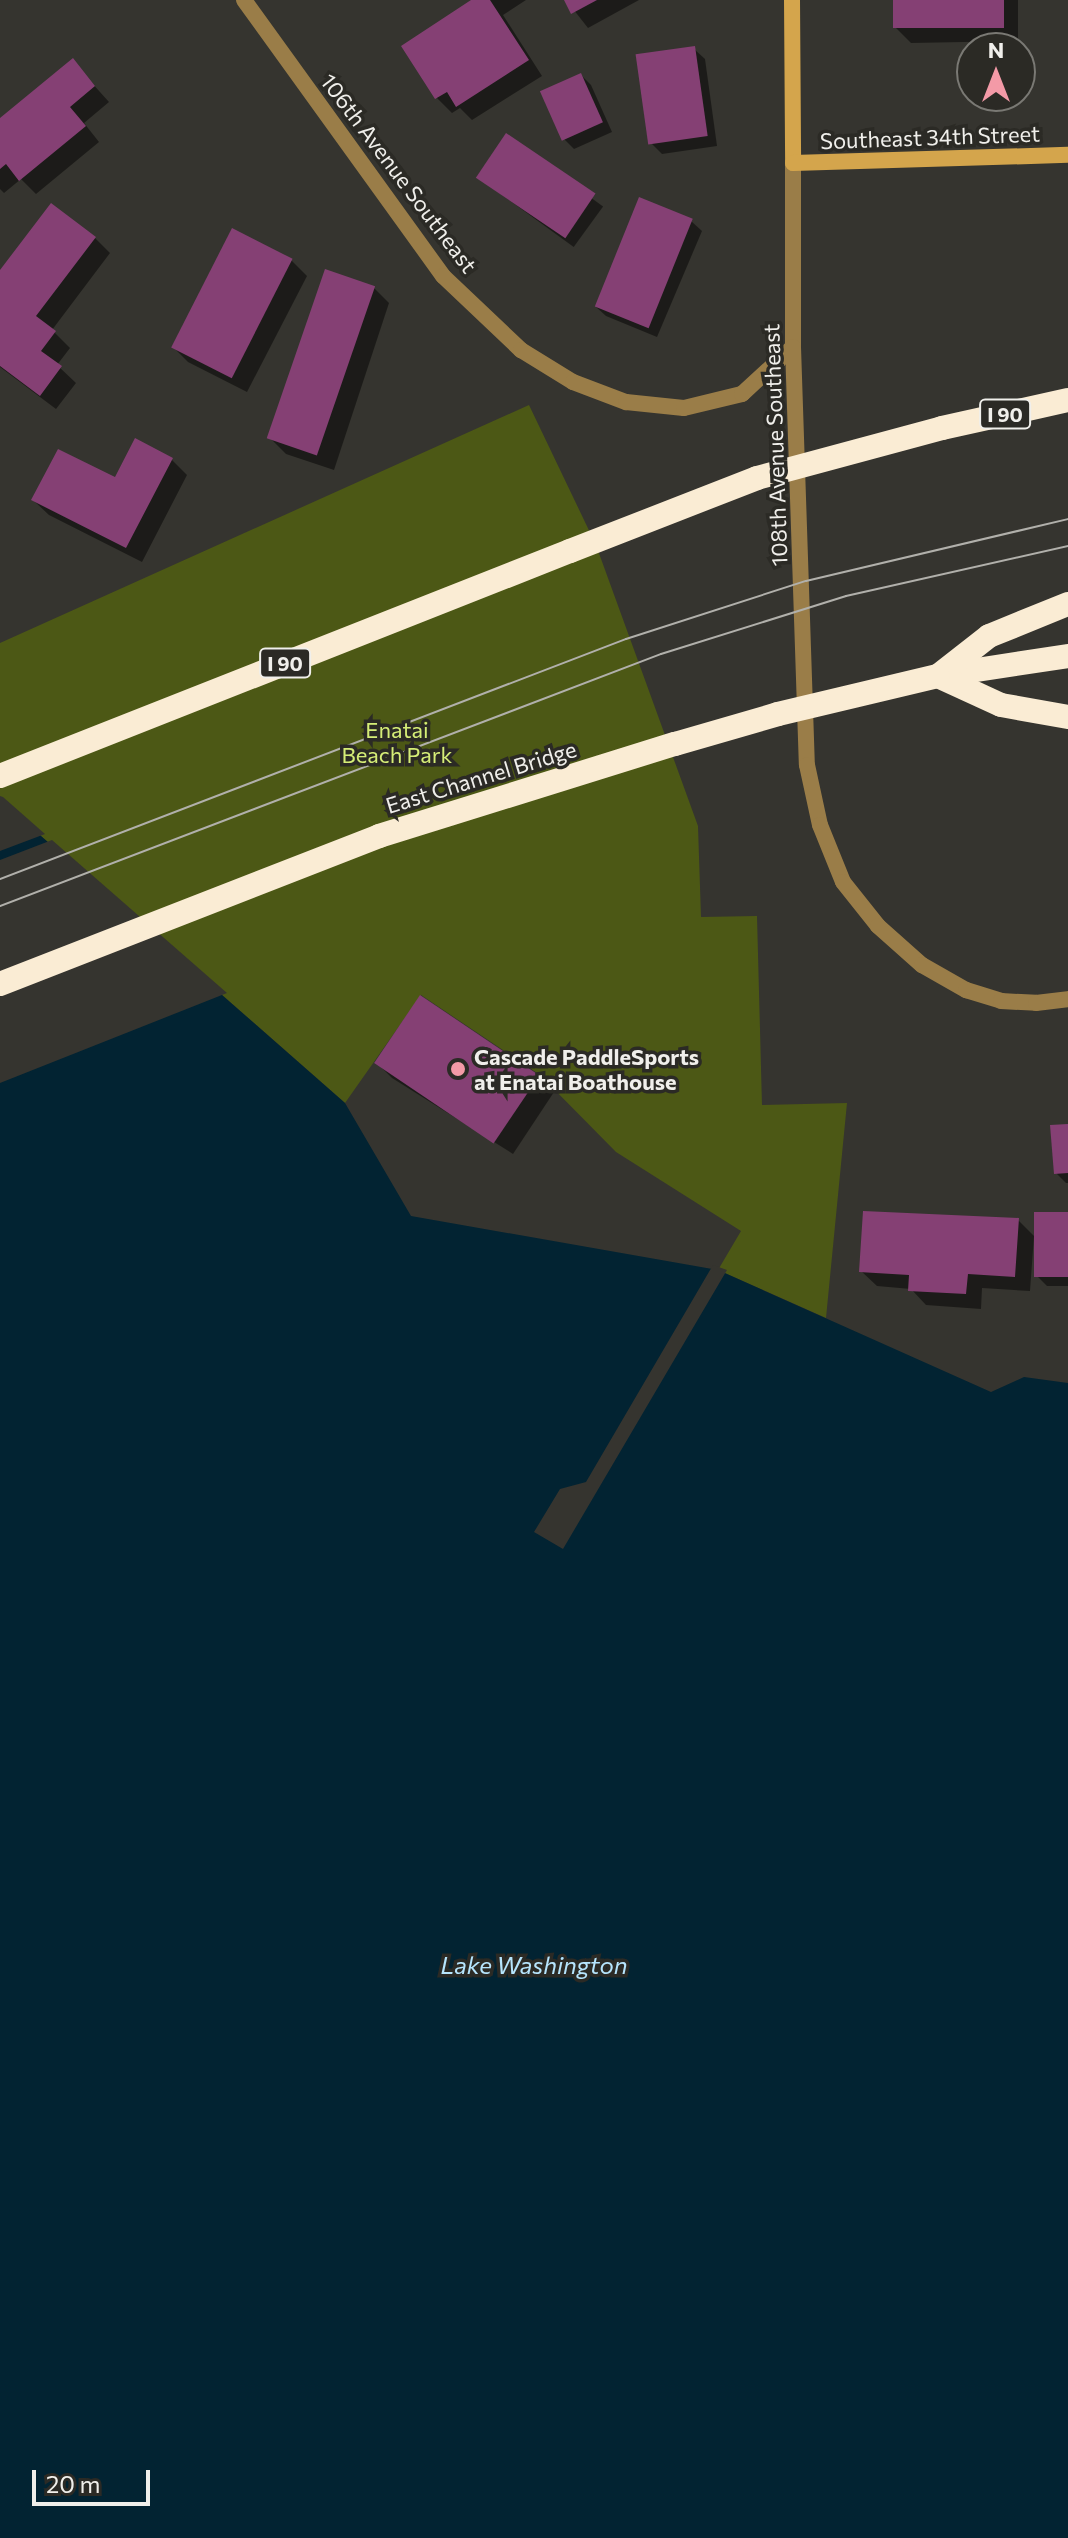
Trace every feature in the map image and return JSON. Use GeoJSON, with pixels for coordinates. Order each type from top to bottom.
{"type":"FeatureCollection","features":[{"type":"Feature","properties":{"kind":"highway","name":"I 90"},"geometry":{"type":"LineString","coordinates":[[0,776],[757,478],[942,428],[1068,400]]}},
{"type":"Feature","properties":{"kind":"highway"},"geometry":{"type":"LineString","coordinates":[[1068,604],[989,636],[938,676],[1001,705],[1068,717]]}},
{"type":"Feature","properties":{"kind":"highway","name":"East Channel Bridge"},"geometry":{"type":"LineString","coordinates":[[0,984],[444,814],[778,714],[938,676],[1068,656]]}},
{"type":"Feature","properties":{"kind":"street","name":"106th Avenue Southeast"},"geometry":{"type":"LineString","coordinates":[[244,0],[443,276],[521,350],[573,382],[626,402],[684,408],[742,394],[793,347]]}},
{"type":"Feature","properties":{"kind":"street","name":"108th Avenue Southeast"},"geometry":{"type":"LineString","coordinates":[[792,0],[793,347],[807,765],[820,825],[843,882],[878,926],[911,955],[966,990],[1001,1001],[1036,1003],[1068,999]]}},
{"type":"Feature","properties":{"kind":"street","name":"Southeast 34th Street"},"geometry":{"type":"LineString","coordinates":[[793,163],[1068,155]]}},
{"type":"Feature","properties":{"kind":"green space","name":"Enatai Beach Park"},"geometry":{"type":"Polygon","coordinates":[[[529,405],[596,545],[698,826],[701,917],[757,916],[762,1105],[847,1103],[826,1318],[718,1270],[741,1231],[616,1152],[540,1075],[421,995],[345,1103],[0,800],[0,643],[529,405]]]}},
{"type":"Feature","properties":{"kind":"water","name":"Lake Washington"},"geometry":{"type":"Polygon","coordinates":[[[0,800],[345,1103],[411,1216],[718,1270],[991,1392],[1024,1377],[1068,1383],[1068,2538],[0,2538],[0,800]]]}},
{"type":"Feature","properties":{"kind":"pier"},"geometry":{"type":"Polygon","coordinates":[[[0,796],[3,797],[45,834],[0,851],[0,796]]]}},
{"type":"Feature","properties":{"kind":"pier"},"geometry":{"type":"Polygon","coordinates":[[[52,840],[227,993],[0,1083],[0,860],[52,840]]]}},
{"type":"Feature","properties":{"kind":"pier"},"geometry":{"type":"Polygon","coordinates":[[[713,1265],[727,1270],[563,1549],[534,1532],[560,1489],[586,1482],[713,1265]]]}},
{"type":"Feature","properties":{"kind":"building"},"geometry":{"type":"Polygon","coordinates":[[[471,0],[490,0],[529,60],[456,107],[447,92],[435,99],[401,46],[471,0]]]}},
{"type":"Feature","properties":{"kind":"building"},"geometry":{"type":"Polygon","coordinates":[[[564,0],[597,0],[571,14],[564,0]]]}},
{"type":"Feature","properties":{"kind":"building"},"geometry":{"type":"Polygon","coordinates":[[[893,0],[1004,0],[1004,28],[893,28],[893,0]]]}},
{"type":"Feature","properties":{"kind":"building"},"geometry":{"type":"Polygon","coordinates":[[[695,46],[708,136],[648,144],[636,54],[695,46]]]}},
{"type":"Feature","properties":{"kind":"building"},"geometry":{"type":"Polygon","coordinates":[[[73,58],[95,86],[70,107],[86,126],[19,181],[6,164],[0,169],[0,118],[73,58]]]}},
{"type":"Feature","properties":{"kind":"building"},"geometry":{"type":"Polygon","coordinates":[[[581,73],[603,122],[562,141],[540,91],[581,73]]]}},
{"type":"Feature","properties":{"kind":"building"},"geometry":{"type":"Polygon","coordinates":[[[506,133],[596,193],[565,238],[476,178],[506,133]]]}},
{"type":"Feature","properties":{"kind":"building"},"geometry":{"type":"Polygon","coordinates":[[[639,197],[693,219],[649,328],[595,306],[639,197]]]}},
{"type":"Feature","properties":{"kind":"building"},"geometry":{"type":"Polygon","coordinates":[[[51,203],[96,237],[36,316],[56,331],[41,351],[62,366],[40,396],[0,366],[0,270],[51,203]]]}},
{"type":"Feature","properties":{"kind":"building"},"geometry":{"type":"Polygon","coordinates":[[[232,228],[293,259],[232,378],[171,347],[232,228]]]}},
{"type":"Feature","properties":{"kind":"building"},"geometry":{"type":"Polygon","coordinates":[[[325,269],[375,286],[317,456],[267,438],[325,269]]]}},
{"type":"Feature","properties":{"kind":"building"},"geometry":{"type":"Polygon","coordinates":[[[135,438],[173,458],[126,548],[31,500],[58,449],[115,477],[135,438]]]}},
{"type":"Feature","properties":{"kind":"building","name":"Cascade PaddleSports at Enatai Boathouse"},"geometry":{"type":"Polygon","coordinates":[[[420,995],[539,1076],[494,1144],[374,1063],[420,995]]]}},
{"type":"Feature","properties":{"kind":"building"},"geometry":{"type":"Polygon","coordinates":[[[1068,1124],[1068,1173],[1054,1174],[1050,1125],[1068,1124]]]}},
{"type":"Feature","properties":{"kind":"building"},"geometry":{"type":"Polygon","coordinates":[[[863,1211],[1019,1218],[1015,1277],[968,1274],[966,1294],[908,1291],[909,1275],[859,1272],[863,1211]]]}},
{"type":"Feature","properties":{"kind":"building"},"geometry":{"type":"Polygon","coordinates":[[[1034,1212],[1068,1212],[1068,1277],[1034,1277],[1034,1212]]]}},
{"type":"Feature","properties":{"kind":"tram line"},"geometry":{"type":"LineString","coordinates":[[0,879],[626,639],[806,581],[1068,519]]}},
{"type":"Feature","properties":{"kind":"tram line"},"geometry":{"type":"LineString","coordinates":[[0,906],[661,654],[846,596],[1068,546]]}},
{"type":"Feature","properties":{"kind":"place","name":"Cascade PaddleSports at Enatai Boathouse"},"geometry":{"type":"Point","coordinates":[458,1069]}}]}
